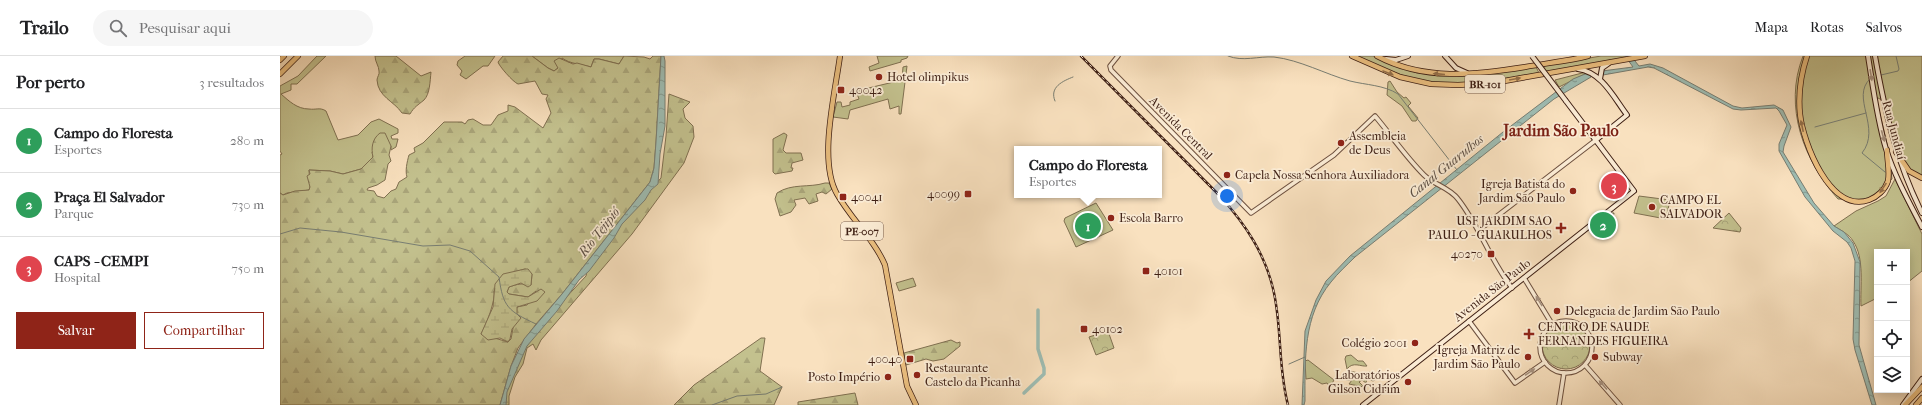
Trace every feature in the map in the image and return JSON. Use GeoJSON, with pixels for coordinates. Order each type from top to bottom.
{"type":"FeatureCollection","features":[{"type":"Feature","properties":{"kind":"main road"},"geometry":{"type":"LineString","coordinates":[[280,60],[284,56]]}},
{"type":"Feature","properties":{"kind":"main road"},"geometry":{"type":"LineString","coordinates":[[280,74],[298,56]]}},
{"type":"Feature","properties":{"kind":"main road","name":"PE-007"},"geometry":{"type":"LineString","coordinates":[[840,56],[828,152],[829,176],[837,194],[875,248],[885,265],[907,386],[916,405]]}},
{"type":"Feature","properties":{"kind":"main road","name":"BR-101"},"geometry":{"type":"LineString","coordinates":[[1352,56],[1400,77],[1419,82],[1444,85],[1493,83],[1645,56]]}},
{"type":"Feature","properties":{"kind":"main road"},"geometry":{"type":"LineString","coordinates":[[1377,56],[1396,60],[1408,56]]}},
{"type":"Feature","properties":{"kind":"main road","name":"BR-101"},"geometry":{"type":"LineString","coordinates":[[1377,56],[1405,67],[1429,73],[1474,74],[1588,56]]}},
{"type":"Feature","properties":{"kind":"main road"},"geometry":{"type":"LineString","coordinates":[[1445,56],[1456,68],[1474,74]]}},
{"type":"Feature","properties":{"kind":"main road"},"geometry":{"type":"LineString","coordinates":[[1532,56],[1596,140],[1627,115],[1598,76],[1586,70],[1578,69]]}},
{"type":"Feature","properties":{"kind":"main road"},"geometry":{"type":"LineString","coordinates":[[1807,56],[1800,94],[1802,127],[1813,158],[1832,187],[1841,196],[1850,201],[1864,201],[1875,196],[1882,191],[1888,181],[1887,150]]}},
{"type":"Feature","properties":{"kind":"main road","name":"Rua Jundiaí"},"geometry":{"type":"LineString","coordinates":[[1868,56],[1874,94],[1887,150],[1900,185],[1922,227]]}},
{"type":"Feature","properties":{"kind":"main road","name":"Rua Jundiaí"},"geometry":{"type":"LineString","coordinates":[[1875,56],[1881,93],[1896,152],[1904,176],[1922,212]]}},
{"type":"Feature","properties":{"kind":"main road"},"geometry":{"type":"LineString","coordinates":[[1598,76],[1602,68],[1609,63]]}},
{"type":"Feature","properties":{"kind":"main road","name":"Avenida São Paulo"},"geometry":{"type":"LineString","coordinates":[[1363,405],[1634,191],[1596,140]]}},
{"type":"Feature","properties":{"kind":"main road"},"geometry":{"type":"LineString","coordinates":[[1896,152],[1909,171],[1922,178]]}},
{"type":"Feature","properties":{"kind":"main road"},"geometry":{"type":"LineString","coordinates":[[1904,405],[1922,379]]}},
{"type":"Feature","properties":{"kind":"main road"},"geometry":{"type":"LineString","coordinates":[[1904,405],[1922,387]]}},
{"type":"Feature","properties":{"kind":"main road"},"geometry":{"type":"LineString","coordinates":[[1916,405],[1922,398]]}},
{"type":"Feature","properties":{"kind":"street","name":"Avenida Central"},"geometry":{"type":"LineString","coordinates":[[1118,56],[1110,66],[1111,70],[1251,213],[1334,155],[1375,116],[1423,174],[1438,184],[1444,186],[1458,198],[1479,230]]}},
{"type":"Feature","properties":{"kind":"street"},"geometry":{"type":"LineString","coordinates":[[1512,288],[1498,267],[1479,230],[1596,140]]}},
{"type":"Feature","properties":{"kind":"street"},"geometry":{"type":"LineString","coordinates":[[1524,278],[1552,324]]}},
{"type":"Feature","properties":{"kind":"street"},"geometry":{"type":"LineString","coordinates":[[1571,320],[1586,329],[1593,344],[1592,355],[1585,366],[1578,370],[1564,373],[1556,370],[1545,362],[1540,348],[1541,340],[1544,332],[1552,324],[1560,321],[1571,320]]}},
{"type":"Feature","properties":{"kind":"street"},"geometry":{"type":"LineString","coordinates":[[1469,321],[1515,383],[1545,362]]}},
{"type":"Feature","properties":{"kind":"street"},"geometry":{"type":"LineString","coordinates":[[1585,366],[1620,405]]}},
{"type":"Feature","properties":{"kind":"street"},"geometry":{"type":"LineString","coordinates":[[1559,405],[1564,373]]}},
{"type":"Feature","properties":{"kind":"green space"},"geometry":{"type":"Polygon","coordinates":[[[317,56],[326,56],[297,84],[291,84],[291,90],[281,94],[301,108],[320,109],[326,111],[338,140],[358,135],[371,122],[379,119],[398,129],[398,133],[391,136],[392,139],[398,139],[396,147],[391,150],[391,146],[372,152],[373,157],[361,169],[343,174],[330,171],[309,170],[309,190],[287,193],[283,195],[280,193],[280,155],[282,154],[280,151],[280,86],[298,76],[317,56]]]}},
{"type":"Feature","properties":{"kind":"green space"},"geometry":{"type":"Polygon","coordinates":[[[375,56],[396,56],[421,76],[431,72],[426,97],[410,114],[402,113],[380,91],[377,80],[379,69],[375,56]]]}},
{"type":"Feature","properties":{"kind":"green space"},"geometry":{"type":"Polygon","coordinates":[[[465,56],[495,56],[488,66],[483,66],[466,79],[460,75],[462,71],[457,65],[458,61],[465,56]]]}},
{"type":"Feature","properties":{"kind":"green space"},"geometry":{"type":"Polygon","coordinates":[[[503,56],[532,56],[554,71],[558,68],[554,61],[559,58],[573,64],[577,63],[591,67],[594,59],[619,64],[624,56],[644,57],[650,59],[653,56],[661,56],[654,168],[650,182],[518,348],[511,366],[500,405],[280,405],[280,193],[283,195],[295,191],[309,190],[310,187],[307,176],[310,174],[309,170],[330,171],[343,174],[361,169],[373,157],[373,144],[375,138],[380,133],[385,133],[391,146],[389,155],[391,161],[388,164],[385,180],[368,188],[367,190],[374,191],[377,196],[384,198],[391,191],[396,189],[399,182],[407,177],[406,169],[409,155],[415,152],[414,148],[423,143],[444,122],[462,122],[465,124],[468,120],[473,119],[483,125],[491,125],[498,115],[508,111],[508,105],[515,107],[543,128],[551,113],[546,99],[548,95],[542,94],[535,81],[518,84],[516,83],[506,74],[498,62],[503,56]],[[525,269],[514,272],[494,291],[494,300],[481,334],[508,342],[511,339],[517,307],[527,305],[536,291],[528,297],[509,294],[507,292],[509,287],[515,285],[531,285],[532,274],[525,269]]]}},
{"type":"Feature","properties":{"kind":"green space"},"geometry":{"type":"Polygon","coordinates":[[[532,56],[624,56],[619,64],[594,59],[591,67],[572,63],[562,58],[558,68],[554,71],[532,56]]]}},
{"type":"Feature","properties":{"kind":"green space"},"geometry":{"type":"Polygon","coordinates":[[[877,56],[908,56],[907,58],[901,60],[901,62],[870,71],[869,67],[879,63],[877,56]]]}},
{"type":"Feature","properties":{"kind":"green space"},"geometry":{"type":"Polygon","coordinates":[[[1355,56],[1373,56],[1417,73],[1436,75],[1466,76],[1536,67],[1539,73],[1498,80],[1458,83],[1431,82],[1402,75],[1355,56]]]}},
{"type":"Feature","properties":{"kind":"green space"},"geometry":{"type":"Polygon","coordinates":[[[1601,56],[1636,56],[1546,72],[1543,66],[1601,56]]]}},
{"type":"Feature","properties":{"kind":"green space"},"geometry":{"type":"Polygon","coordinates":[[[1803,56],[1922,56],[1922,178],[1913,172],[1900,154],[1891,133],[1882,100],[1876,97],[1888,148],[1892,179],[1878,193],[1870,198],[1838,199],[1815,168],[1800,132],[1796,114],[1795,95],[1797,75],[1803,56]]]}},
{"type":"Feature","properties":{"kind":"green space"},"geometry":{"type":"Polygon","coordinates":[[[907,66],[901,114],[899,114],[899,106],[890,109],[888,99],[850,110],[848,119],[833,117],[837,102],[841,102],[842,107],[850,105],[850,102],[859,99],[856,91],[902,80],[903,67],[907,66]]]}},
{"type":"Feature","properties":{"kind":"green space"},"geometry":{"type":"Polygon","coordinates":[[[1589,72],[1559,87],[1555,80],[1589,72]]]}},
{"type":"Feature","properties":{"kind":"green space"},"geometry":{"type":"Polygon","coordinates":[[[1390,81],[1397,92],[1404,98],[1406,97],[1411,103],[1408,106],[1418,118],[1416,121],[1412,121],[1402,106],[1387,95],[1388,82],[1390,81]]]}},
{"type":"Feature","properties":{"kind":"green space"},"geometry":{"type":"Polygon","coordinates":[[[669,94],[690,102],[683,109],[685,118],[693,126],[694,137],[684,163],[632,234],[541,340],[536,350],[533,344],[527,348],[523,364],[515,377],[509,396],[509,405],[502,405],[515,362],[547,318],[586,276],[588,267],[625,218],[661,178],[669,94]]]}},
{"type":"Feature","properties":{"kind":"green space"},"geometry":{"type":"Polygon","coordinates":[[[784,133],[787,135],[783,150],[786,153],[801,153],[803,160],[792,163],[792,171],[775,174],[773,172],[773,139],[784,133]]]}},
{"type":"Feature","properties":{"kind":"green space"},"geometry":{"type":"Polygon","coordinates":[[[1895,179],[1922,234],[1922,271],[1910,281],[1910,249],[1874,249],[1874,300],[1861,306],[1861,264],[1857,248],[1849,236],[1834,226],[1856,211],[1886,196],[1895,179]]]}},
{"type":"Feature","properties":{"kind":"green space"},"geometry":{"type":"Polygon","coordinates":[[[829,183],[832,189],[826,194],[822,192],[816,194],[818,201],[809,204],[805,198],[794,200],[796,205],[791,212],[780,216],[775,199],[777,193],[789,188],[829,183]]]}},
{"type":"Feature","properties":{"kind":"green space","name":"CAMPO EL SALVADOR"},"geometry":{"type":"Polygon","coordinates":[[[1639,196],[1670,200],[1666,219],[1634,213],[1639,196]]]}},
{"type":"Feature","properties":{"kind":"green space"},"geometry":{"type":"Polygon","coordinates":[[[1096,203],[1113,230],[1076,247],[1064,221],[1065,218],[1096,203]]]}},
{"type":"Feature","properties":{"kind":"green space"},"geometry":{"type":"Polygon","coordinates":[[[1611,213],[1614,213],[1609,235],[1592,231],[1591,228],[1611,213]]]}},
{"type":"Feature","properties":{"kind":"green space"},"geometry":{"type":"Polygon","coordinates":[[[1729,213],[1741,228],[1740,232],[1713,228],[1729,213]]]}},
{"type":"Feature","properties":{"kind":"green space"},"geometry":{"type":"Polygon","coordinates":[[[528,269],[532,274],[531,285],[528,287],[521,283],[509,287],[507,292],[509,294],[528,297],[541,289],[545,292],[537,301],[517,307],[517,314],[521,318],[512,329],[508,342],[500,338],[488,340],[481,334],[493,307],[495,284],[503,274],[528,269]]]}},
{"type":"Feature","properties":{"kind":"green space"},"geometry":{"type":"Polygon","coordinates":[[[913,278],[916,286],[899,291],[896,283],[913,278]]]}},
{"type":"Feature","properties":{"kind":"green space"},"geometry":{"type":"Polygon","coordinates":[[[1566,321],[1575,323],[1583,328],[1588,336],[1590,345],[1588,354],[1583,362],[1575,367],[1566,369],[1557,367],[1549,362],[1544,354],[1542,345],[1544,336],[1549,328],[1557,323],[1566,321]]]}},
{"type":"Feature","properties":{"kind":"green space"},"geometry":{"type":"Polygon","coordinates":[[[1108,331],[1114,348],[1096,355],[1089,337],[1108,331]]]}},
{"type":"Feature","properties":{"kind":"green space"},"geometry":{"type":"Polygon","coordinates":[[[761,338],[765,338],[760,371],[782,387],[774,405],[674,405],[694,385],[761,338]]]}},
{"type":"Feature","properties":{"kind":"green space"},"geometry":{"type":"Polygon","coordinates":[[[951,340],[957,343],[960,342],[960,346],[944,359],[933,361],[926,359],[906,365],[904,353],[951,340]]]}},
{"type":"Feature","properties":{"kind":"green space"},"geometry":{"type":"Polygon","coordinates":[[[1351,355],[1358,361],[1363,361],[1367,366],[1352,365],[1347,369],[1345,359],[1346,356],[1351,355]]]}},
{"type":"Feature","properties":{"kind":"green space"},"geometry":{"type":"Polygon","coordinates":[[[1308,360],[1334,380],[1330,387],[1327,383],[1322,384],[1312,378],[1306,379],[1305,361],[1308,360]]]}},
{"type":"Feature","properties":{"kind":"green space"},"geometry":{"type":"Polygon","coordinates":[[[1350,371],[1366,375],[1369,372],[1378,378],[1373,381],[1367,378],[1366,383],[1362,380],[1359,382],[1364,387],[1349,384],[1352,380],[1346,380],[1350,371]]]}},
{"type":"Feature","properties":{"kind":"green space"},"geometry":{"type":"Polygon","coordinates":[[[855,393],[858,405],[798,405],[798,402],[855,393]]]}},
{"type":"Feature","properties":{"kind":"water","name":"Rio Tejipió"},"geometry":{"type":"Polygon","coordinates":[[[661,56],[664,56],[665,61],[665,126],[660,154],[658,184],[622,224],[614,238],[589,271],[579,280],[557,311],[527,346],[507,392],[506,405],[500,405],[511,366],[524,339],[562,294],[650,182],[654,168],[661,56]]]}},
{"type":"Feature","properties":{"kind":"water"},"geometry":{"type":"Polygon","coordinates":[[[1625,56],[1631,56],[1639,66],[1650,64],[1663,68],[1733,106],[1742,108],[1774,105],[1783,110],[1791,127],[1783,152],[1814,203],[1834,226],[1844,232],[1853,243],[1860,262],[1859,345],[1876,405],[1872,405],[1853,339],[1855,261],[1851,248],[1847,242],[1833,231],[1805,197],[1779,151],[1779,144],[1787,125],[1779,111],[1776,108],[1733,109],[1654,68],[1648,67],[1603,75],[1602,71],[1633,67],[1625,56]]]}},
{"type":"Feature","properties":{"kind":"water","name":"Canal Guarulhos"},"geometry":{"type":"Polygon","coordinates":[[[1590,72],[1591,77],[1554,99],[1355,257],[1340,272],[1322,295],[1310,324],[1305,369],[1305,401],[1304,405],[1302,405],[1305,331],[1316,300],[1326,281],[1350,256],[1503,132],[1573,79],[1590,72]]]}},
{"type":"Feature","properties":{"kind":"waterway"},"geometry":{"type":"LineString","coordinates":[[1228,56],[1239,59],[1268,57],[1284,59],[1303,64],[1350,81],[1393,91],[1398,94],[1457,170]]}},
{"type":"Feature","properties":{"kind":"waterway"},"geometry":{"type":"LineString","coordinates":[[1881,75],[1898,71],[1899,69],[1896,56]]}},
{"type":"Feature","properties":{"kind":"waterway"},"geometry":{"type":"LineString","coordinates":[[1055,101],[1055,88],[1065,80],[1073,77]]}},
{"type":"Feature","properties":{"kind":"waterway"},"geometry":{"type":"LineString","coordinates":[[1870,79],[1865,86],[1863,95],[1869,133],[1867,143],[1862,153],[1885,172]]}},
{"type":"Feature","properties":{"kind":"waterway"},"geometry":{"type":"LineString","coordinates":[[1815,127],[1866,113]]}},
{"type":"Feature","properties":{"kind":"waterway"},"geometry":{"type":"LineString","coordinates":[[280,234],[300,228],[341,232],[423,246],[450,245],[470,251],[499,277],[505,302],[508,307],[536,324]]}},
{"type":"Feature","properties":{"kind":"waterway"},"geometry":{"type":"LineString","coordinates":[[1024,393],[1044,374],[1044,368],[1038,349],[1038,310]]}},
{"type":"Feature","properties":{"kind":"waterway"},"geometry":{"type":"LineString","coordinates":[[1289,364],[1305,357]]}},
{"type":"Feature","properties":{"kind":"waterway"},"geometry":{"type":"LineString","coordinates":[[712,405],[737,396],[766,394],[782,387]]}},
{"type":"Feature","properties":{"kind":"railway"},"geometry":{"type":"LineString","coordinates":[[1081,56],[1220,196],[1254,241],[1266,266],[1274,293],[1283,377],[1288,405]]}},
{"type":"Feature","properties":{"kind":"place","name":"Hotel olimpikus"},"geometry":{"type":"Point","coordinates":[879,77]}},
{"type":"Feature","properties":{"kind":"place","name":"40042"},"geometry":{"type":"Point","coordinates":[841,90]}},
{"type":"Feature","properties":{"kind":"place","name":"Assembleia de Deus"},"geometry":{"type":"Point","coordinates":[1341,143]}},
{"type":"Feature","properties":{"kind":"place","name":"Capela Nossa Senhora Auxiliadora"},"geometry":{"type":"Point","coordinates":[1227,175]}},
{"type":"Feature","properties":{"kind":"place","name":"CAPS - CEMPI"},"geometry":{"type":"Point","coordinates":[1614,186]}},
{"type":"Feature","properties":{"kind":"place","name":"Igreja Batista do Jardim São Paulo"},"geometry":{"type":"Point","coordinates":[1573,191]}},
{"type":"Feature","properties":{"kind":"place","name":"40099"},"geometry":{"type":"Point","coordinates":[968,194]}},
{"type":"Feature","properties":{"kind":"place","name":"40041"},"geometry":{"type":"Point","coordinates":[843,197]}},
{"type":"Feature","properties":{"kind":"place","name":"CAMPO EL SALVADOR"},"geometry":{"type":"Point","coordinates":[1652,207]}},
{"type":"Feature","properties":{"kind":"place","name":"Escola Barro"},"geometry":{"type":"Point","coordinates":[1111,218]}},
{"type":"Feature","properties":{"kind":"place","name":"Praça El Salvador"},"geometry":{"type":"Point","coordinates":[1603,225]}},
{"type":"Feature","properties":{"kind":"place","name":"Campo do Floresta"},"geometry":{"type":"Point","coordinates":[1088,226]}},
{"type":"Feature","properties":{"kind":"place","name":"USF JARDIM SAO PAULO - GUARULHOS"},"geometry":{"type":"Point","coordinates":[1561,228]}},
{"type":"Feature","properties":{"kind":"place","name":"40270"},"geometry":{"type":"Point","coordinates":[1491,254]}},
{"type":"Feature","properties":{"kind":"place","name":"40101"},"geometry":{"type":"Point","coordinates":[1146,271]}},
{"type":"Feature","properties":{"kind":"place","name":"Delegacia de Jardim São Paulo"},"geometry":{"type":"Point","coordinates":[1557,311]}},
{"type":"Feature","properties":{"kind":"place","name":"40102"},"geometry":{"type":"Point","coordinates":[1084,329]}},
{"type":"Feature","properties":{"kind":"place","name":"CENTRO DE SAUDE FERNANDES FIGUEIRA"},"geometry":{"type":"Point","coordinates":[1529,334]}},
{"type":"Feature","properties":{"kind":"place","name":"Colégio 2001"},"geometry":{"type":"Point","coordinates":[1415,343]}},
{"type":"Feature","properties":{"kind":"place","name":"Igreja Matriz de Jardim São Paulo"},"geometry":{"type":"Point","coordinates":[1528,357]}},
{"type":"Feature","properties":{"kind":"place","name":"Subway"},"geometry":{"type":"Point","coordinates":[1595,357]}},
{"type":"Feature","properties":{"kind":"place","name":"40040"},"geometry":{"type":"Point","coordinates":[910,359]}},
{"type":"Feature","properties":{"kind":"place","name":"Restaurante Castelo da Picanha"},"geometry":{"type":"Point","coordinates":[917,375]}},
{"type":"Feature","properties":{"kind":"place","name":"Posto Império"},"geometry":{"type":"Point","coordinates":[888,377]}},
{"type":"Feature","properties":{"kind":"place","name":"Laboratórios Gilson Cidrim"},"geometry":{"type":"Point","coordinates":[1408,382]}},
{"type":"Feature","properties":{"kind":"district","name":"Jardim São Paulo"},"geometry":{"type":"Point","coordinates":[1561,130]}}]}
